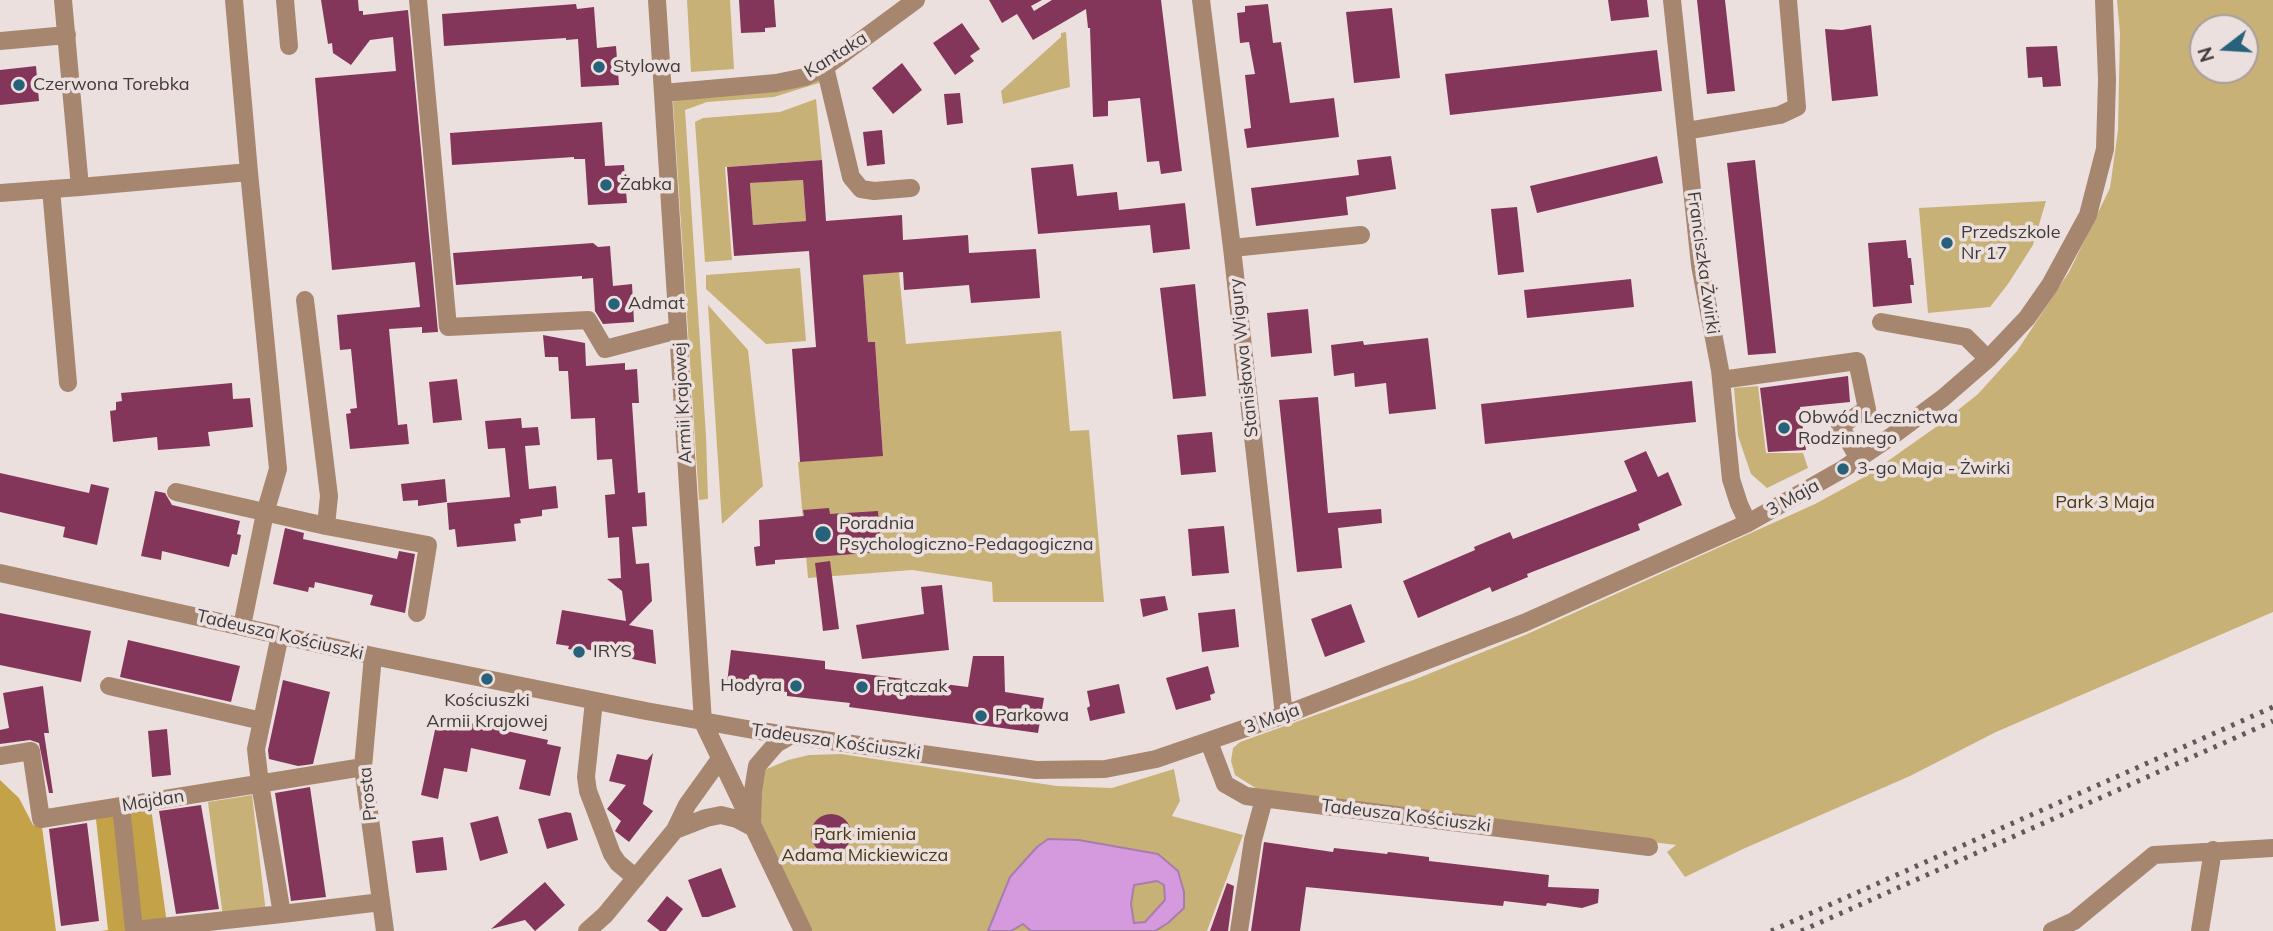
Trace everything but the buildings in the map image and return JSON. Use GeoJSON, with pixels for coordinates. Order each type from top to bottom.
{"type":"FeatureCollection","features":[{"type":"Feature","properties":{"kind":"street"},"geometry":{"type":"LineString","coordinates":[[63,0],[79,187]]}},
{"type":"Feature","properties":{"kind":"street"},"geometry":{"type":"LineString","coordinates":[[234,0],[278,469],[265,513],[242,626]]}},
{"type":"Feature","properties":{"kind":"street"},"geometry":{"type":"LineString","coordinates":[[285,0],[289,46]]}},
{"type":"Feature","properties":{"kind":"street"},"geometry":{"type":"LineString","coordinates":[[418,0],[448,327],[588,320],[605,349],[678,331]]}},
{"type":"Feature","properties":{"kind":"street","name":"Armii Krajowej"},"geometry":{"type":"LineString","coordinates":[[657,0],[703,722]]}},
{"type":"Feature","properties":{"kind":"street","name":"Kantaka"},"geometry":{"type":"LineString","coordinates":[[663,93],[776,83],[805,77],[825,66],[916,0]]}},
{"type":"Feature","properties":{"kind":"street","name":"Stanisława Wigury"},"geometry":{"type":"LineString","coordinates":[[1201,0],[1232,248],[1284,715]]}},
{"type":"Feature","properties":{"kind":"street","name":"Franciszka Żwirki"},"geometry":{"type":"LineString","coordinates":[[1672,0],[1700,265],[1721,380],[1731,480],[1748,523]]}},
{"type":"Feature","properties":{"kind":"street"},"geometry":{"type":"LineString","coordinates":[[1686,131],[1780,115],[1797,107],[1788,0]]}},
{"type":"Feature","properties":{"kind":"street","name":"3 Maja"},"geometry":{"type":"LineString","coordinates":[[1209,742],[1524,623],[1748,523],[1859,459],[1943,398],[1988,359],[2026,318],[2050,285],[2088,215],[2105,149],[2107,80],[2104,0]]}},
{"type":"Feature","properties":{"kind":"street"},"geometry":{"type":"LineString","coordinates":[[0,41],[66,34]]}},
{"type":"Feature","properties":{"kind":"street"},"geometry":{"type":"LineString","coordinates":[[825,66],[852,177],[861,189],[874,191],[911,188]]}},
{"type":"Feature","properties":{"kind":"street"},"geometry":{"type":"LineString","coordinates":[[0,193],[249,172]]}},
{"type":"Feature","properties":{"kind":"street"},"geometry":{"type":"LineString","coordinates":[[51,189],[68,383]]}},
{"type":"Feature","properties":{"kind":"street"},"geometry":{"type":"LineString","coordinates":[[1232,248],[1361,234]]}},
{"type":"Feature","properties":{"kind":"street"},"geometry":{"type":"LineString","coordinates":[[305,300],[329,496],[326,526]]}},
{"type":"Feature","properties":{"kind":"street"},"geometry":{"type":"LineString","coordinates":[[1881,322],[1966,337],[1988,359]]}},
{"type":"Feature","properties":{"kind":"street"},"geometry":{"type":"LineString","coordinates":[[1721,380],[1857,361],[1867,409],[1840,426],[1859,459]]}},
{"type":"Feature","properties":{"kind":"street"},"geometry":{"type":"LineString","coordinates":[[176,492],[326,526],[428,545],[417,613]]}},
{"type":"Feature","properties":{"kind":"street","name":"Tadeusza Kościuszki"},"geometry":{"type":"LineString","coordinates":[[0,573],[373,656],[703,722],[1036,770],[1070,771],[1131,765],[1209,742],[1225,784],[1246,796],[1649,847]]}},
{"type":"Feature","properties":{"kind":"street"},"geometry":{"type":"LineString","coordinates":[[280,635],[257,749],[260,784],[282,914]]}},
{"type":"Feature","properties":{"kind":"street","name":"Prosta"},"geometry":{"type":"LineString","coordinates":[[373,656],[363,767],[385,931]]}},
{"type":"Feature","properties":{"kind":"street"},"geometry":{"type":"LineString","coordinates":[[109,686],[262,721]]}},
{"type":"Feature","properties":{"kind":"street"},"geometry":{"type":"LineString","coordinates":[[594,701],[586,777],[588,791],[612,854],[618,863],[636,878]]}},
{"type":"Feature","properties":{"kind":"street"},"geometry":{"type":"LineString","coordinates":[[703,722],[803,931]]}},
{"type":"Feature","properties":{"kind":"street"},"geometry":{"type":"LineString","coordinates":[[752,827],[757,766],[770,750],[790,736]]}},
{"type":"Feature","properties":{"kind":"street","name":"Majdan"},"geometry":{"type":"LineString","coordinates":[[0,756],[31,751],[41,819],[363,767]]}},
{"type":"Feature","properties":{"kind":"street"},"geometry":{"type":"LineString","coordinates":[[587,931],[608,923],[636,878],[675,830],[687,806],[720,759]]}},
{"type":"Feature","properties":{"kind":"street"},"geometry":{"type":"LineString","coordinates":[[1238,931],[1253,840],[1264,799]]}},
{"type":"Feature","properties":{"kind":"street"},"geometry":{"type":"LineString","coordinates":[[121,806],[134,930],[381,902]]}},
{"type":"Feature","properties":{"kind":"street"},"geometry":{"type":"LineString","coordinates":[[675,830],[721,815],[752,827]]}},
{"type":"Feature","properties":{"kind":"street"},"geometry":{"type":"LineString","coordinates":[[2052,931],[2074,921],[2154,855],[2273,848]]}},
{"type":"Feature","properties":{"kind":"street"},"geometry":{"type":"LineString","coordinates":[[2200,931],[2213,850]]}},
{"type":"Feature","properties":{"kind":"green space"},"geometry":{"type":"Polygon","coordinates":[[[687,0],[730,0],[734,69],[691,72],[687,0]]]}},
{"type":"Feature","properties":{"kind":"green space","name":"Park 3 Maja"},"geometry":{"type":"Polygon","coordinates":[[[2117,0],[2273,0],[2273,612],[1996,732],[1910,776],[1685,877],[1667,852],[1676,845],[1265,794],[1235,775],[1231,761],[1233,748],[1240,742],[1416,679],[1525,635],[1815,504],[1868,475],[1943,422],[1978,394],[2017,351],[2069,272],[2110,188],[2118,130],[2120,33],[2117,0]]]}},
{"type":"Feature","properties":{"kind":"green space"},"geometry":{"type":"Polygon","coordinates":[[[1066,32],[1070,87],[1003,104],[1001,91],[1061,37],[1061,33],[1066,32]]]}},
{"type":"Feature","properties":{"kind":"green space"},"geometry":{"type":"Polygon","coordinates":[[[811,78],[825,81],[774,97],[707,102],[685,110],[706,436],[708,499],[699,500],[673,102],[690,95],[811,78]]]}},
{"type":"Feature","properties":{"kind":"green space"},"geometry":{"type":"Polygon","coordinates":[[[816,99],[822,160],[725,167],[732,260],[705,262],[695,122],[703,118],[780,112],[816,99]]]}},
{"type":"Feature","properties":{"kind":"green space"},"geometry":{"type":"Polygon","coordinates":[[[803,180],[806,221],[753,225],[750,183],[803,180]]]}},
{"type":"Feature","properties":{"kind":"green space"},"geometry":{"type":"Polygon","coordinates":[[[2046,201],[2033,245],[1990,307],[1928,313],[1919,208],[2046,201]]]}},
{"type":"Feature","properties":{"kind":"green space"},"geometry":{"type":"Polygon","coordinates":[[[800,268],[806,341],[766,344],[706,289],[706,275],[800,268]]]}},
{"type":"Feature","properties":{"kind":"green space"},"geometry":{"type":"Polygon","coordinates":[[[899,272],[906,344],[1061,331],[1070,431],[1089,430],[1104,602],[993,602],[992,582],[912,570],[808,578],[798,462],[883,455],[875,343],[868,342],[863,275],[899,272]]]}},
{"type":"Feature","properties":{"kind":"green space"},"geometry":{"type":"Polygon","coordinates":[[[708,305],[748,350],[763,486],[722,524],[708,305]]]}},
{"type":"Feature","properties":{"kind":"green space"},"geometry":{"type":"Polygon","coordinates":[[[1758,386],[1766,453],[1803,453],[1808,468],[1767,488],[1751,474],[1738,436],[1734,388],[1758,386]]]}},
{"type":"Feature","properties":{"kind":"green space","name":"Park imienia Adama Mickiewicza"},"geometry":{"type":"Polygon","coordinates":[[[841,754],[1057,786],[1112,788],[1174,769],[1180,801],[1172,816],[1243,835],[1207,931],[812,931],[747,805],[762,771],[809,755],[841,754]]]}},
{"type":"Feature","properties":{"kind":"green space"},"geometry":{"type":"Polygon","coordinates":[[[252,795],[266,913],[223,917],[208,802],[252,795]]]}},
{"type":"Feature","properties":{"kind":"shaded area"},"geometry":{"type":"Polygon","coordinates":[[[0,780],[19,798],[33,825],[42,827],[56,931],[0,931],[0,780]]]}},
{"type":"Feature","properties":{"kind":"shaded area"},"geometry":{"type":"Polygon","coordinates":[[[151,808],[168,931],[101,931],[108,930],[96,819],[151,808]]]}},
{"type":"Feature","properties":{"kind":"shaded area"},"geometry":{"type":"Polygon","coordinates":[[[1048,839],[1079,840],[1158,854],[1178,871],[1184,892],[1184,908],[1155,931],[1031,931],[1023,924],[1011,931],[988,931],[1010,877],[1037,847],[1048,839]],[[1157,881],[1134,885],[1131,904],[1134,923],[1145,922],[1165,900],[1164,885],[1157,881]]]}},
{"type":"Feature","properties":{"kind":"railway"},"geometry":{"type":"LineString","coordinates":[[1771,931],[2273,707]]}},
{"type":"Feature","properties":{"kind":"railway"},"geometry":{"type":"LineString","coordinates":[[1801,931],[2273,721]]}},
{"type":"Feature","properties":{"kind":"place","name":"Stylowa"},"geometry":{"type":"Point","coordinates":[599,67]}},
{"type":"Feature","properties":{"kind":"place","name":"Czerwona Torebka"},"geometry":{"type":"Point","coordinates":[19,85]}},
{"type":"Feature","properties":{"kind":"place","name":"Żabka"},"geometry":{"type":"Point","coordinates":[606,185]}},
{"type":"Feature","properties":{"kind":"place","name":"Przedszkole Nr 17"},"geometry":{"type":"Point","coordinates":[1947,243]}},
{"type":"Feature","properties":{"kind":"place","name":"Admat"},"geometry":{"type":"Point","coordinates":[614,304]}},
{"type":"Feature","properties":{"kind":"place","name":"Obwód Lecznictwa Rodzinnego"},"geometry":{"type":"Point","coordinates":[1784,428]}},
{"type":"Feature","properties":{"kind":"place","name":"3-go Maja - Żwirki"},"geometry":{"type":"Point","coordinates":[1843,469]}},
{"type":"Feature","properties":{"kind":"place","name":"Poradnia Psychologiczno-Pedagogiczna"},"geometry":{"type":"Point","coordinates":[823,534]}},
{"type":"Feature","properties":{"kind":"place","name":"IRYS"},"geometry":{"type":"Point","coordinates":[579,652]}},
{"type":"Feature","properties":{"kind":"place","name":"Kościuszki Armii Krajowej"},"geometry":{"type":"Point","coordinates":[487,679]}},
{"type":"Feature","properties":{"kind":"place","name":"Hodyra"},"geometry":{"type":"Point","coordinates":[796,686]}},
{"type":"Feature","properties":{"kind":"place","name":"Frątczak"},"geometry":{"type":"Point","coordinates":[862,687]}},
{"type":"Feature","properties":{"kind":"place","name":"Parkowa"},"geometry":{"type":"Point","coordinates":[981,716]}}]}
